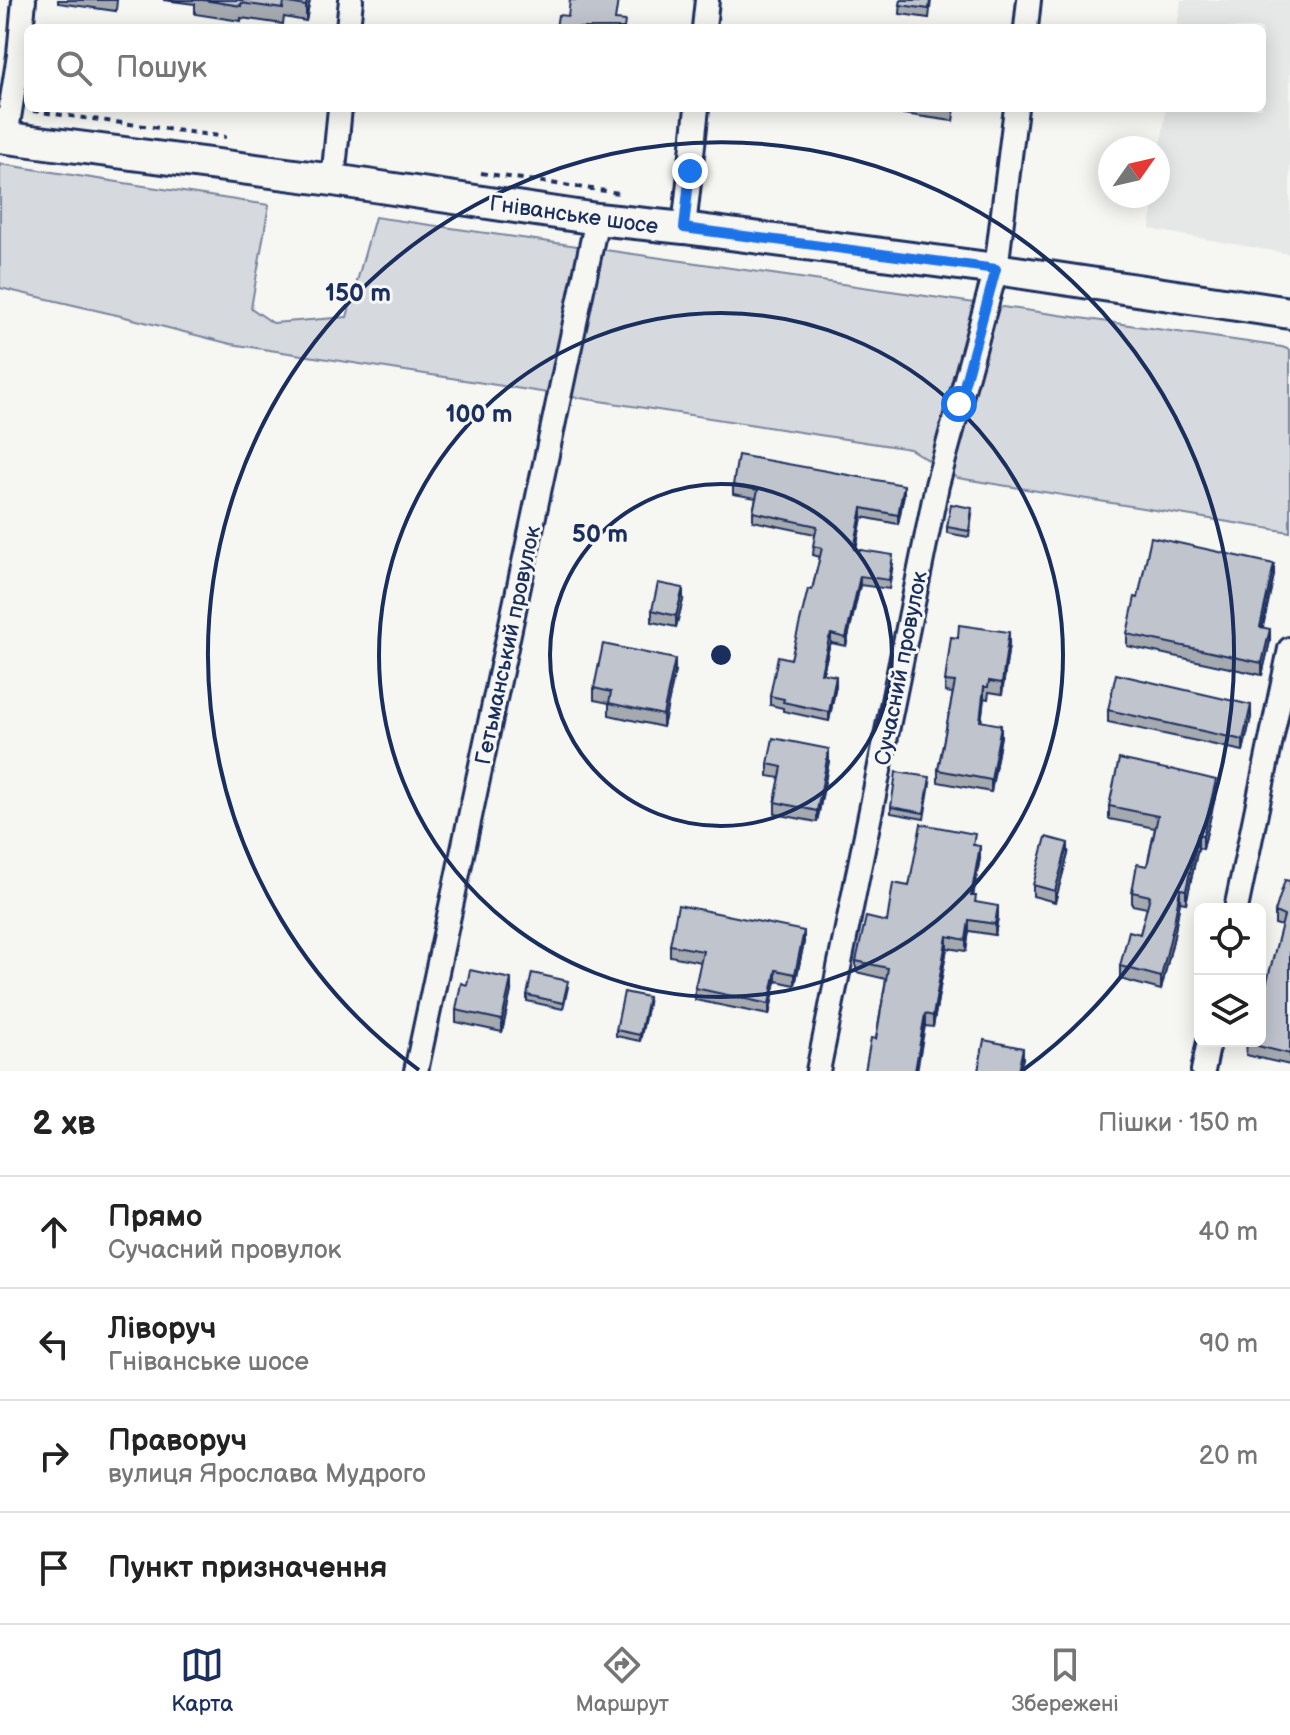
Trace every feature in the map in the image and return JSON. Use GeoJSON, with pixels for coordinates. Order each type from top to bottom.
{"type":"FeatureCollection","features":[{"type":"Feature","properties":{"kind":"main road","name":"Гніванське шосе"},"geometry":{"type":"LineString","coordinates":[[3,137],[333,180],[597,219],[996,269],[1290,313]]}},
{"type":"Feature","properties":{"kind":"street"},"geometry":{"type":"LineString","coordinates":[[3,137],[19,55],[24,0]]}},
{"type":"Feature","properties":{"kind":"street"},"geometry":{"type":"LineString","coordinates":[[348,24],[351,0]]}},
{"type":"Feature","properties":{"kind":"street"},"geometry":{"type":"LineString","coordinates":[[704,24],[707,0]]}},
{"type":"Feature","properties":{"kind":"street"},"geometry":{"type":"LineString","coordinates":[[1026,24],[1029,0]]}},
{"type":"Feature","properties":{"kind":"street"},"geometry":{"type":"LineString","coordinates":[[333,180],[340,112]]}},
{"type":"Feature","properties":{"kind":"street"},"geometry":{"type":"LineString","coordinates":[[684,228],[697,112]]}},
{"type":"Feature","properties":{"kind":"street","name":"Сучасний провулок"},"geometry":{"type":"LineString","coordinates":[[818,1071],[937,485],[996,269],[1016,112]]}},
{"type":"Feature","properties":{"kind":"street","name":"Гетьманський провулок"},"geometry":{"type":"LineString","coordinates":[[416,1071],[597,219]]}},
{"type":"Feature","properties":{"kind":"street"},"geometry":{"type":"LineString","coordinates":[[1237,903],[1290,649]]}},
{"type":"Feature","properties":{"kind":"street"},"geometry":{"type":"LineString","coordinates":[[1203,1071],[1208,1047]]}},
{"type":"Feature","properties":{"kind":"shaded area"},"geometry":{"type":"Polygon","coordinates":[[[1181,0],[1290,0],[1290,254],[1150,229],[1153,208],[1170,208],[1170,136],[1162,136],[1165,112],[1266,112],[1266,24],[1178,24],[1181,0]]]}},
{"type":"Feature","properties":{"kind":"shaded area"},"geometry":{"type":"Polygon","coordinates":[[[0,164],[269,205],[251,308],[273,323],[347,317],[375,217],[1282,347],[1290,350],[1290,532],[958,478],[910,449],[231,344],[0,288],[0,164]]]}},
{"type":"Feature","properties":{"kind":"building"},"geometry":{"type":"Polygon","coordinates":[[[203,0],[307,0],[306,6],[284,2],[283,9],[203,0]]]}},
{"type":"Feature","properties":{"kind":"building"},"geometry":{"type":"Polygon","coordinates":[[[570,0],[618,0],[615,20],[625,21],[625,24],[557,24],[558,15],[568,16],[570,0]]]}},
{"type":"Feature","properties":{"kind":"building"},"geometry":{"type":"Polygon","coordinates":[[[901,0],[930,0],[929,9],[900,5],[901,0]]]}},
{"type":"Feature","properties":{"kind":"building"},"geometry":{"type":"Polygon","coordinates":[[[738,455],[904,485],[898,515],[862,508],[854,549],[893,555],[889,580],[860,576],[846,638],[831,634],[829,638],[821,673],[836,676],[829,712],[770,696],[778,656],[791,659],[808,589],[812,590],[822,548],[813,546],[817,526],[753,512],[758,490],[733,485],[738,455]]]}},
{"type":"Feature","properties":{"kind":"building"},"geometry":{"type":"Polygon","coordinates":[[[951,504],[972,508],[969,531],[947,527],[951,504]]]}},
{"type":"Feature","properties":{"kind":"building"},"geometry":{"type":"Polygon","coordinates":[[[1151,537],[1274,564],[1260,627],[1270,629],[1262,663],[1127,634],[1151,537]]]}},
{"type":"Feature","properties":{"kind":"building"},"geometry":{"type":"Polygon","coordinates":[[[658,583],[683,588],[676,616],[652,610],[658,583]]]}},
{"type":"Feature","properties":{"kind":"building"},"geometry":{"type":"Polygon","coordinates":[[[959,625],[1009,632],[1002,683],[989,681],[988,687],[984,687],[980,721],[1001,725],[991,780],[938,770],[955,682],[945,681],[951,637],[958,638],[959,625]]]}},
{"type":"Feature","properties":{"kind":"building"},"geometry":{"type":"Polygon","coordinates":[[[603,644],[675,659],[663,715],[609,703],[611,692],[594,688],[603,644]]]}},
{"type":"Feature","properties":{"kind":"building"},"geometry":{"type":"Polygon","coordinates":[[[1116,674],[1251,705],[1243,740],[1108,710],[1116,674]]]}},
{"type":"Feature","properties":{"kind":"building"},"geometry":{"type":"Polygon","coordinates":[[[773,738],[829,749],[817,811],[775,802],[782,767],[768,764],[773,738]]]}},
{"type":"Feature","properties":{"kind":"building"},"geometry":{"type":"Polygon","coordinates":[[[1119,759],[1216,780],[1203,836],[1198,834],[1186,890],[1180,889],[1161,977],[1120,966],[1129,931],[1140,934],[1150,896],[1132,892],[1137,864],[1147,866],[1158,816],[1109,806],[1119,759]]]}},
{"type":"Feature","properties":{"kind":"building"},"geometry":{"type":"Polygon","coordinates":[[[896,772],[930,777],[924,813],[891,807],[896,772]]]}},
{"type":"Feature","properties":{"kind":"building"},"geometry":{"type":"Polygon","coordinates":[[[921,824],[975,834],[973,845],[980,846],[971,896],[976,896],[975,902],[998,906],[995,924],[969,920],[966,940],[947,936],[933,1016],[925,1014],[915,1071],[865,1071],[871,1038],[876,1039],[888,968],[856,961],[866,917],[887,922],[893,883],[909,886],[921,824]]]}},
{"type":"Feature","properties":{"kind":"building"},"geometry":{"type":"Polygon","coordinates":[[[1046,837],[1068,843],[1055,891],[1033,885],[1046,837]]]}},
{"type":"Feature","properties":{"kind":"building"},"geometry":{"type":"Polygon","coordinates":[[[1285,880],[1290,881],[1290,1054],[1262,1047],[1266,1047],[1266,985],[1284,916],[1275,912],[1285,880]]]}},
{"type":"Feature","properties":{"kind":"building"},"geometry":{"type":"Polygon","coordinates":[[[678,905],[804,931],[795,974],[776,970],[769,1004],[695,988],[703,951],[670,945],[678,905]]]}},
{"type":"Feature","properties":{"kind":"building"},"geometry":{"type":"Polygon","coordinates":[[[470,970],[511,979],[502,1020],[456,1010],[461,983],[467,985],[470,970]]]}},
{"type":"Feature","properties":{"kind":"building"},"geometry":{"type":"Polygon","coordinates":[[[532,973],[568,981],[563,1003],[527,995],[532,973]]]}},
{"type":"Feature","properties":{"kind":"building"},"geometry":{"type":"Polygon","coordinates":[[[624,992],[648,997],[640,1035],[616,1030],[624,992]]]}},
{"type":"Feature","properties":{"kind":"building"},"geometry":{"type":"Polygon","coordinates":[[[984,1040],[1023,1048],[1018,1071],[978,1071],[984,1040]]]}},
{"type":"Feature","properties":{"kind":"route"},"geometry":{"type":"LineString","coordinates":[[690,171],[684,228],[996,269],[959,404]]}}]}
